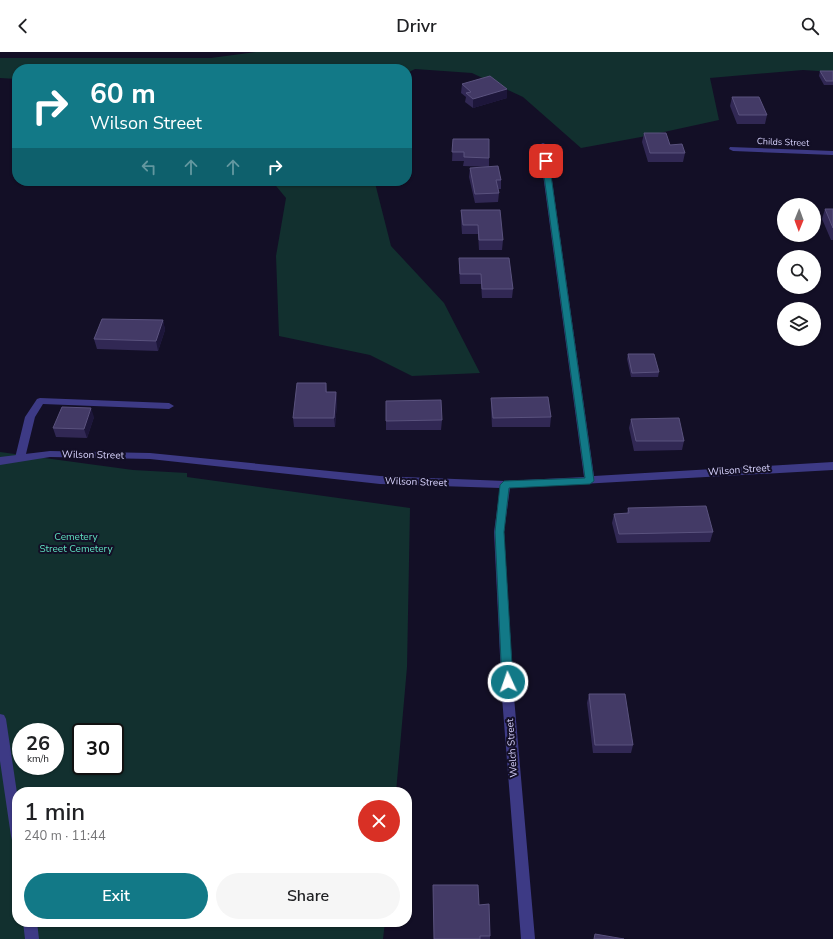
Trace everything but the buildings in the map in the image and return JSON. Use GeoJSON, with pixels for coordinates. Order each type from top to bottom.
{"type":"FeatureCollection","features":[{"type":"Feature","properties":{"kind":"street"},"geometry":{"type":"LineString","coordinates":[[543,145],[590,481]]}},
{"type":"Feature","properties":{"kind":"street","name":"Childs Street"},"geometry":{"type":"LineString","coordinates":[[733,149],[833,153]]}},
{"type":"Feature","properties":{"kind":"street"},"geometry":{"type":"LineString","coordinates":[[20,458],[30,418],[40,401],[168,406]]}},
{"type":"Feature","properties":{"kind":"street","name":"Wilson Street"},"geometry":{"type":"LineString","coordinates":[[0,461],[50,454],[150,456],[380,480],[504,485],[590,481],[789,467],[833,466]]}},
{"type":"Feature","properties":{"kind":"street","name":"Welch Street"},"geometry":{"type":"LineString","coordinates":[[504,485],[499,532],[508,697],[528,939]]}},
{"type":"Feature","properties":{"kind":"street"},"geometry":{"type":"LineString","coordinates":[[0,718],[12,801]]}},
{"type":"Feature","properties":{"kind":"street"},"geometry":{"type":"LineString","coordinates":[[31,927],[32,939]]}},
{"type":"Feature","properties":{"kind":"green space"},"geometry":{"type":"Polygon","coordinates":[[[256,52],[833,52],[833,72],[803,70],[710,78],[719,120],[581,148],[523,97],[472,73],[415,69],[412,70],[412,64],[12,64],[12,79],[0,78],[0,58],[211,58],[256,52]]]}},
{"type":"Feature","properties":{"kind":"green space"},"geometry":{"type":"Polygon","coordinates":[[[276,186],[376,186],[391,246],[444,303],[480,373],[412,376],[370,355],[279,336],[276,256],[286,198],[276,186]]]}},
{"type":"Feature","properties":{"kind":"green space","name":"Cemetery Street Cemetery"},"geometry":{"type":"Polygon","coordinates":[[[0,452],[133,470],[187,473],[187,477],[410,508],[407,667],[396,787],[12,787],[12,927],[384,927],[383,939],[0,939],[0,452]]]}},
{"type":"Feature","properties":{"kind":"route"},"geometry":{"type":"LineString","coordinates":[[508,682],[499,532],[504,485],[590,481],[546,161]]}}]}
